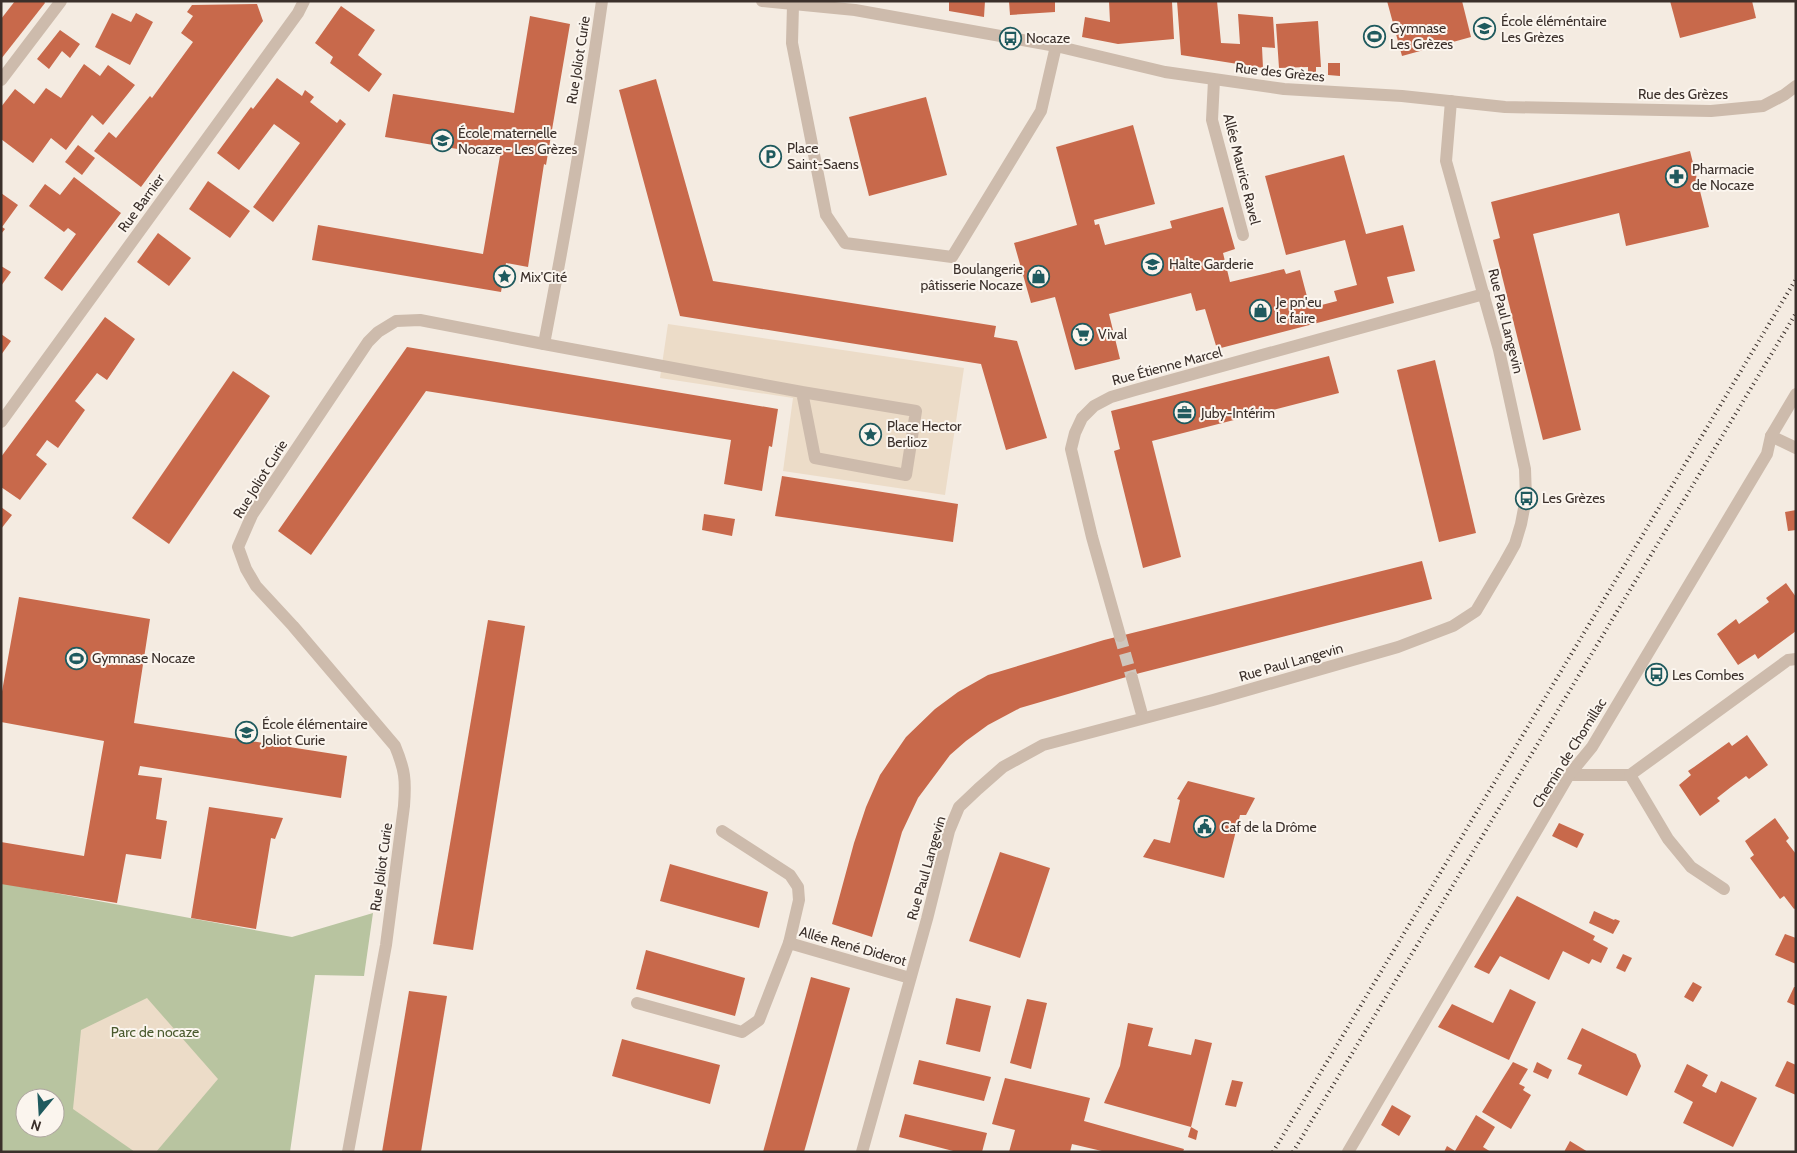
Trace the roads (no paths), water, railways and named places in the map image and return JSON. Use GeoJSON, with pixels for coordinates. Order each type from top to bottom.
{"type":"FeatureCollection","features":[{"type":"Feature","properties":{"kind":"street"},"geometry":{"type":"LineString","coordinates":[[1,80],[61,1]]}},
{"type":"Feature","properties":{"kind":"street","name":"Rue Barnier"},"geometry":{"type":"LineString","coordinates":[[1,422],[298,14],[304,1]]}},
{"type":"Feature","properties":{"kind":"street","name":"Rue Joliot Curie"},"geometry":{"type":"LineString","coordinates":[[348,1152],[386,945],[404,806],[406,784],[404,767],[395,746],[293,626],[256,586],[246,569],[238,547],[252,515],[368,342],[378,332],[396,321],[420,320],[544,344],[602,1]]}},
{"type":"Feature","properties":{"kind":"street","name":"Rue des Grèzes"},"geometry":{"type":"LineString","coordinates":[[762,1],[855,10],[1056,46],[1165,72],[1284,89],[1451,101],[1505,107],[1711,112],[1763,106],[1784,96],[1796,86]]}},
{"type":"Feature","properties":{"kind":"street"},"geometry":{"type":"LineString","coordinates":[[793,5],[792,43],[826,215],[845,243],[952,257],[1041,111],[1056,46]]}},
{"type":"Feature","properties":{"kind":"street","name":"Allée Maurice Ravel"},"geometry":{"type":"LineString","coordinates":[[1214,80],[1212,120],[1243,235]]}},
{"type":"Feature","properties":{"kind":"street","name":"Rue Paul Langevin"},"geometry":{"type":"LineString","coordinates":[[862,1152],[950,831],[959,807],[978,788],[1003,767],[1043,745],[1213,700],[1398,647],[1453,626],[1476,611],[1515,544],[1526,498],[1525,469],[1499,350],[1446,161],[1451,101]]}},
{"type":"Feature","properties":{"kind":"street","name":"Rue Étienne Marcel"},"geometry":{"type":"LineString","coordinates":[[1120,636],[1092,537],[1071,449],[1075,433],[1082,418],[1094,406],[1111,397],[1127,392],[1484,294]]}},
{"type":"Feature","properties":{"kind":"street"},"geometry":{"type":"LineString","coordinates":[[544,344],[802,392],[916,411],[906,475],[815,458],[802,392]]}},
{"type":"Feature","properties":{"kind":"street","name":"Chemin de Chomillac"},"geometry":{"type":"LineString","coordinates":[[1348,1152],[1569,775],[1592,747],[1767,454],[1771,436],[1796,394]]}},
{"type":"Feature","properties":{"kind":"street"},"geometry":{"type":"LineString","coordinates":[[1771,436],[1796,448]]}},
{"type":"Feature","properties":{"kind":"street"},"geometry":{"type":"LineString","coordinates":[[1569,775],[1630,775],[1788,660],[1796,659]]}},
{"type":"Feature","properties":{"kind":"street"},"geometry":{"type":"LineString","coordinates":[[1132,678],[1143,718]]}},
{"type":"Feature","properties":{"kind":"street"},"geometry":{"type":"LineString","coordinates":[[1630,775],[1668,839],[1691,867],[1724,889]]}},
{"type":"Feature","properties":{"kind":"street","name":"Allée René Diderot"},"geometry":{"type":"LineString","coordinates":[[638,1003],[742,1032],[759,1020],[789,943],[799,900],[798,887],[790,875],[722,831]]}},
{"type":"Feature","properties":{"kind":"street","name":"Allée René Diderot"},"geometry":{"type":"LineString","coordinates":[[789,943],[910,978]]}},
{"type":"Feature","properties":{"kind":"tunnel"},"geometry":{"type":"LineString","coordinates":[[1120,636],[1132,678]]}},
{"type":"Feature","properties":{"kind":"railway"},"geometry":{"type":"LineString","coordinates":[[1273,1152],[1796,279]]}},
{"type":"Feature","properties":{"kind":"railway"},"geometry":{"type":"LineString","coordinates":[[1293,1152],[1796,313]]}},
{"type":"Feature","properties":{"kind":"place","name":"École éléméntaire Les Grèzes"},"geometry":{"type":"Point","coordinates":[1485,29]}},
{"type":"Feature","properties":{"kind":"place","name":"Gymnase Les Grèzes"},"geometry":{"type":"Point","coordinates":[1374,36]}},
{"type":"Feature","properties":{"kind":"place","name":"Nocaze"},"geometry":{"type":"Point","coordinates":[1010,38]}},
{"type":"Feature","properties":{"kind":"place","name":"École maternelle Nocaze - Les Grèzes"},"geometry":{"type":"Point","coordinates":[442,141]}},
{"type":"Feature","properties":{"kind":"place","name":"Place Saint-Saens"},"geometry":{"type":"Point","coordinates":[771,156]}},
{"type":"Feature","properties":{"kind":"place","name":"Pharmacie de Nocaze"},"geometry":{"type":"Point","coordinates":[1676,177]}},
{"type":"Feature","properties":{"kind":"place","name":"Halte Garderie"},"geometry":{"type":"Point","coordinates":[1153,264]}},
{"type":"Feature","properties":{"kind":"place","name":"Mix'Cité"},"geometry":{"type":"Point","coordinates":[504,277]}},
{"type":"Feature","properties":{"kind":"place","name":"Boulangerie pâtisserie Nocaze"},"geometry":{"type":"Point","coordinates":[1039,277]}},
{"type":"Feature","properties":{"kind":"place","name":"Je pn'eu le faire"},"geometry":{"type":"Point","coordinates":[1260,310]}},
{"type":"Feature","properties":{"kind":"place","name":"Vival"},"geometry":{"type":"Point","coordinates":[1082,334]}},
{"type":"Feature","properties":{"kind":"place","name":"Juby-Intérim"},"geometry":{"type":"Point","coordinates":[1185,413]}},
{"type":"Feature","properties":{"kind":"place","name":"Place Hector Berlioz"},"geometry":{"type":"Point","coordinates":[871,434]}},
{"type":"Feature","properties":{"kind":"place","name":"Les Grèzes"},"geometry":{"type":"Point","coordinates":[1526,498]}},
{"type":"Feature","properties":{"kind":"place","name":"Gymnase Nocaze"},"geometry":{"type":"Point","coordinates":[76,658]}},
{"type":"Feature","properties":{"kind":"place","name":"Les Combes"},"geometry":{"type":"Point","coordinates":[1656,675]}},
{"type":"Feature","properties":{"kind":"place","name":"École élémentaire Joliot Curie"},"geometry":{"type":"Point","coordinates":[246,732]}},
{"type":"Feature","properties":{"kind":"place","name":"Caf de la Drôme"},"geometry":{"type":"Point","coordinates":[1205,827]}},
{"type":"Feature","properties":{"kind":"park label","name":"Parc de nocaze"},"geometry":{"type":"Point","coordinates":[155,1032]}}]}
